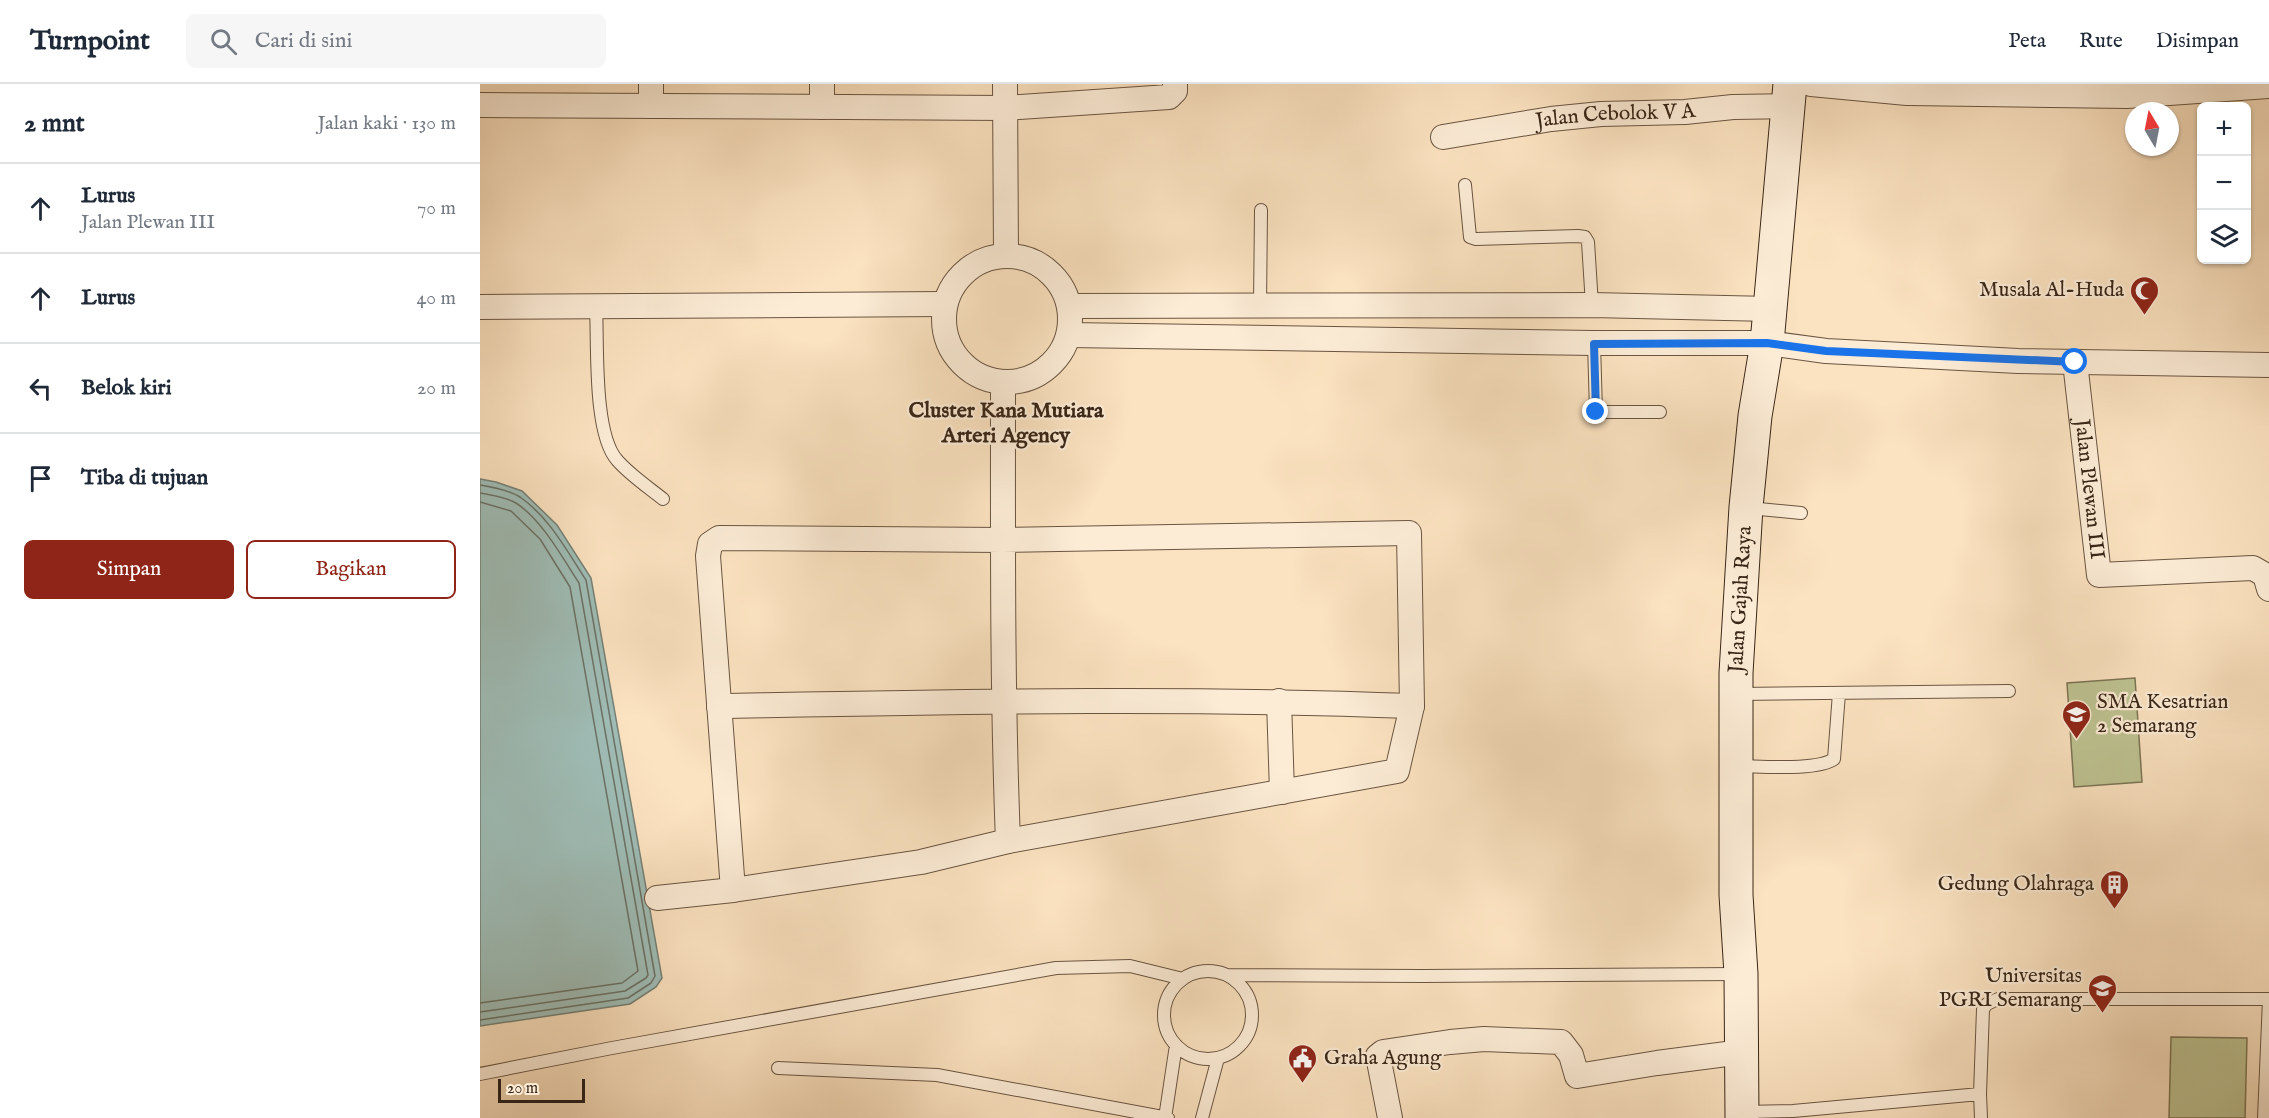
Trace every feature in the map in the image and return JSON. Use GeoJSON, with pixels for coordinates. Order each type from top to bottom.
{"type":"FeatureCollection","features":[{"type":"Feature","properties":{"kind":"main road","name":"Jalan Gajah Raya"},"geometry":{"type":"LineString","coordinates":[[1742,1115],[1741,974],[1736,895],[1736,694],[1746,507],[1755,416],[1767,343],[1797,91]]}},
{"type":"Feature","properties":{"kind":"street"},"geometry":{"type":"LineString","coordinates":[[1005,84],[1006,255]]}},
{"type":"Feature","properties":{"kind":"street"},"geometry":{"type":"LineString","coordinates":[[480,105],[651,95],[822,95],[1005,108],[1169,97],[1175,91],[1175,84]]}},
{"type":"Feature","properties":{"kind":"street","name":"Jalan Cebolok V A"},"geometry":{"type":"LineString","coordinates":[[1443,137],[1551,119],[1601,114],[1685,112],[1732,107],[1797,91],[1907,93],[2064,89],[2127,96],[2269,86]]}},
{"type":"Feature","properties":{"kind":"street"},"geometry":{"type":"LineString","coordinates":[[1006,255],[1028,259],[1047,270],[1062,286],[1070,306],[1069,335],[1060,354],[1044,370],[1024,380],[1003,382],[985,378],[969,369],[956,357],[947,340],[944,323],[945,304],[954,285],[968,270],[986,260],[1006,255]]}},
{"type":"Feature","properties":{"kind":"street"},"geometry":{"type":"LineString","coordinates":[[480,307],[945,304]]}},
{"type":"Feature","properties":{"kind":"street"},"geometry":{"type":"LineString","coordinates":[[1070,306],[1592,305],[1770,309]]}},
{"type":"Feature","properties":{"kind":"street"},"geometry":{"type":"LineString","coordinates":[[1592,305],[1594,344]]}},
{"type":"Feature","properties":{"kind":"street"},"geometry":{"type":"LineString","coordinates":[[1069,335],[1594,344],[1767,343],[1826,351],[2075,362],[2269,365]]}},
{"type":"Feature","properties":{"kind":"street","name":"Jalan Plewan III"},"geometry":{"type":"LineString","coordinates":[[2075,362],[2099,575],[2253,568],[2265,575],[2269,589]]}},
{"type":"Feature","properties":{"kind":"street"},"geometry":{"type":"LineString","coordinates":[[1003,382],[1002,701],[1008,841]]}},
{"type":"Feature","properties":{"kind":"street"},"geometry":{"type":"LineString","coordinates":[[657,898],[732,890],[921,862],[1008,841],[1397,771],[1412,706],[1409,533],[1003,540],[719,538],[710,544],[708,556],[732,890]]}},
{"type":"Feature","properties":{"kind":"street"},"geometry":{"type":"LineString","coordinates":[[718,706],[1002,701],[1279,701],[1412,706]]}},
{"type":"Feature","properties":{"kind":"street"},"geometry":{"type":"LineString","coordinates":[[1279,701],[1282,792]]}},
{"type":"Feature","properties":{"kind":"street"},"geometry":{"type":"LineString","coordinates":[[1390,1118],[1378,1056],[1383,1052],[1484,1039],[1561,1041],[1571,1055],[1577,1076],[1742,1052]]}},
{"type":"Feature","properties":{"kind":"lane"},"geometry":{"type":"LineString","coordinates":[[1465,185],[1470,237],[1476,239],[1585,237],[1588,242],[1592,305]]}},
{"type":"Feature","properties":{"kind":"lane"},"geometry":{"type":"LineString","coordinates":[[1260,306],[1261,210]]}},
{"type":"Feature","properties":{"kind":"lane"},"geometry":{"type":"LineString","coordinates":[[596,307],[600,402],[605,435],[616,459],[663,499]]}},
{"type":"Feature","properties":{"kind":"lane"},"geometry":{"type":"LineString","coordinates":[[1594,344],[1596,412],[1660,412]]}},
{"type":"Feature","properties":{"kind":"lane"},"geometry":{"type":"LineString","coordinates":[[1746,507],[1801,513]]}},
{"type":"Feature","properties":{"kind":"lane"},"geometry":{"type":"LineString","coordinates":[[1736,694],[2009,691]]}},
{"type":"Feature","properties":{"kind":"lane"},"geometry":{"type":"LineString","coordinates":[[1736,766],[1827,764],[1834,759],[1839,693]]}},
{"type":"Feature","properties":{"kind":"lane"},"geometry":{"type":"LineString","coordinates":[[480,1074],[1056,968],[1130,966],[1183,979]]}},
{"type":"Feature","properties":{"kind":"lane"},"geometry":{"type":"LineString","coordinates":[[1227,975],[1242,986],[1250,1002],[1253,1020],[1247,1037],[1235,1051],[1218,1058],[1203,1059],[1188,1054],[1176,1045],[1169,1035],[1164,1010],[1171,993],[1183,979],[1197,973],[1212,971],[1227,975],[1741,974]]}},
{"type":"Feature","properties":{"kind":"lane"},"geometry":{"type":"LineString","coordinates":[[1982,1118],[1980,1094],[1983,1009],[1987,1004],[1998,999],[2269,999],[2264,1118]]}},
{"type":"Feature","properties":{"kind":"lane"},"geometry":{"type":"LineString","coordinates":[[778,1068],[938,1075],[1166,1118],[1176,1045]]}},
{"type":"Feature","properties":{"kind":"lane"},"geometry":{"type":"LineString","coordinates":[[1202,1118],[1218,1058]]}},
{"type":"Feature","properties":{"kind":"lane"},"geometry":{"type":"LineString","coordinates":[[1742,1115],[1980,1094]]}},
{"type":"Feature","properties":{"kind":"green space"},"geometry":{"type":"Polygon","coordinates":[[[2135,678],[2142,782],[2074,787],[2067,683],[2135,678]]]}},
{"type":"Feature","properties":{"kind":"green space"},"geometry":{"type":"Polygon","coordinates":[[[2171,1037],[2247,1038],[2245,1118],[2169,1118],[2171,1037]]]}},
{"type":"Feature","properties":{"kind":"water"},"geometry":{"type":"Polygon","coordinates":[[[480,479],[522,491],[557,525],[591,578],[662,978],[656,987],[630,1004],[480,1026],[480,479]]]}},
{"type":"Feature","properties":{"kind":"place","name":"Musala Al-Huda"},"geometry":{"type":"Point","coordinates":[2145,316]}},
{"type":"Feature","properties":{"kind":"place","name":"SMA Kesatrian 2 Semarang"},"geometry":{"type":"Point","coordinates":[2076,740]}},
{"type":"Feature","properties":{"kind":"place","name":"Gedung Olahraga"},"geometry":{"type":"Point","coordinates":[2115,910]}},
{"type":"Feature","properties":{"kind":"place","name":"Universitas PGRI Semarang"},"geometry":{"type":"Point","coordinates":[2103,1014]}},
{"type":"Feature","properties":{"kind":"place","name":"Graha Agung"},"geometry":{"type":"Point","coordinates":[1303,1084]}},
{"type":"Feature","properties":{"kind":"district","name":"Cluster Kana Mutiara Arteri Agency"},"geometry":{"type":"Point","coordinates":[1006,424]}},
{"type":"Feature","properties":{"kind":"route"},"geometry":{"type":"LineString","coordinates":[[1596,412],[1594,344],[1767,343],[1826,351],[2075,362]]}}]}
